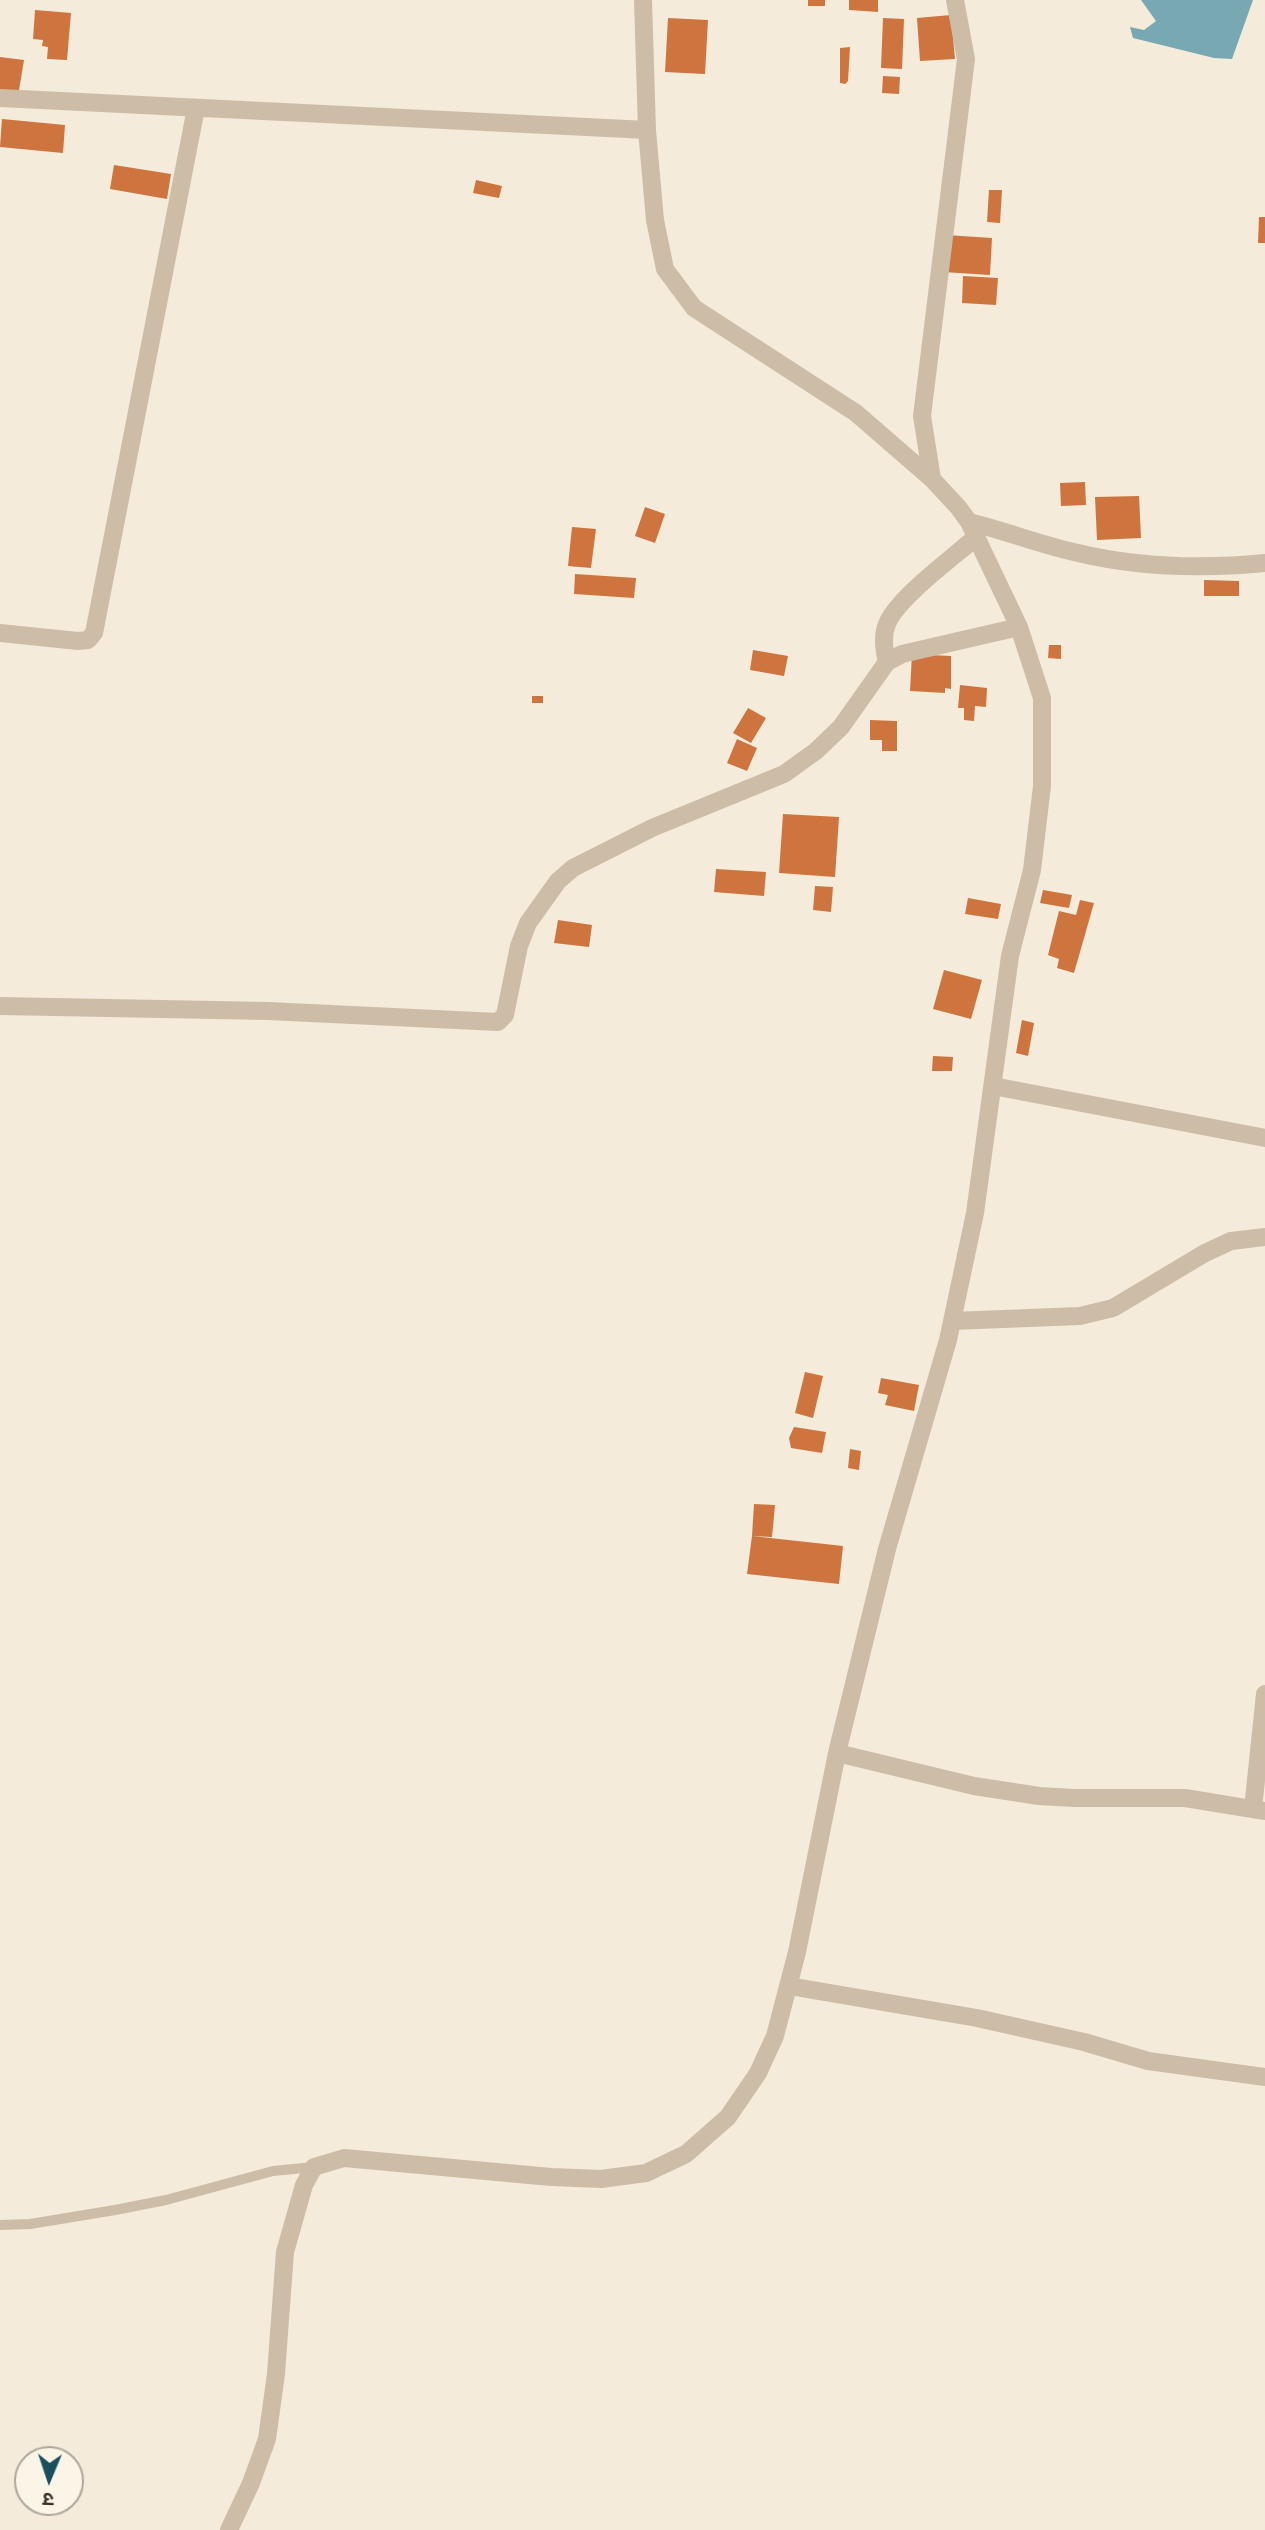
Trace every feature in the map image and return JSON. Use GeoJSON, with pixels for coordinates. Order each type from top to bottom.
{"type":"FeatureCollection","features":[{"type":"Feature","properties":{"kind":"street"},"geometry":{"type":"LineString","coordinates":[[229,2530],[251,2483],[267,2439],[285,2252],[303,2185],[314,2167],[344,2158],[551,2177],[601,2179],[646,2174],[687,2154],[728,2118],[758,2073],[775,2036],[789,1986],[837,1753],[887,1549],[918,1450],[952,1321],[975,1213],[1010,956],[1032,870],[1042,786],[1042,698],[1019,627],[973,529],[932,479],[856,413],[694,308],[665,269],[655,220],[647,130],[643,0]]}},
{"type":"Feature","properties":{"kind":"street"},"geometry":{"type":"LineString","coordinates":[[932,479],[922,416],[966,59],[955,0]]}},
{"type":"Feature","properties":{"kind":"street"},"geometry":{"type":"LineString","coordinates":[[0,98],[647,130]]}},
{"type":"Feature","properties":{"kind":"street"},"geometry":{"type":"LineString","coordinates":[[0,632],[78,641],[88,640],[94,633],[196,108]]}},
{"type":"Feature","properties":{"kind":"street"},"geometry":{"type":"LineString","coordinates":[[973,529],[1107,558],[1195,565],[1265,563]]}},
{"type":"Feature","properties":{"kind":"street"},"geometry":{"type":"LineString","coordinates":[[887,662],[884,635],[892,615],[973,529]]}},
{"type":"Feature","properties":{"kind":"street"},"geometry":{"type":"LineString","coordinates":[[0,1006],[268,1011],[498,1022],[505,1015],[519,946],[528,923],[558,881],[573,868],[652,828],[783,774],[816,751],[841,727],[887,662],[922,648],[1019,627]]}},
{"type":"Feature","properties":{"kind":"street"},"geometry":{"type":"LineString","coordinates":[[993,1086],[1265,1138]]}},
{"type":"Feature","properties":{"kind":"street"},"geometry":{"type":"LineString","coordinates":[[952,1321],[1080,1316],[1113,1308],[1205,1253],[1231,1241],[1265,1237]]}},
{"type":"Feature","properties":{"kind":"street"},"geometry":{"type":"LineString","coordinates":[[837,1753],[974,1786],[1039,1796],[1185,1798],[1259,1810],[1265,1694]]}},
{"type":"Feature","properties":{"kind":"street"},"geometry":{"type":"LineString","coordinates":[[789,1986],[977,2018],[1084,2042],[1148,2061],[1265,2077]]}},
{"type":"Feature","properties":{"kind":"lane"},"geometry":{"type":"LineString","coordinates":[[0,2225],[30,2224],[115,2210],[166,2200],[273,2171],[314,2167]]}},
{"type":"Feature","properties":{"kind":"water"},"geometry":{"type":"Polygon","coordinates":[[[1141,0],[1253,0],[1232,59],[1214,58],[1133,38],[1130,27],[1144,30],[1156,21],[1141,0]]]}},
{"type":"Feature","properties":{"kind":"building"},"geometry":{"type":"Polygon","coordinates":[[[808,0],[825,0],[825,6],[808,6],[808,0]]]}},
{"type":"Feature","properties":{"kind":"building"},"geometry":{"type":"Polygon","coordinates":[[[849,0],[878,0],[878,12],[849,10],[849,0]]]}},
{"type":"Feature","properties":{"kind":"building"},"geometry":{"type":"Polygon","coordinates":[[[35,10],[71,13],[67,60],[47,59],[48,47],[42,46],[43,40],[33,39],[35,10]]]}},
{"type":"Feature","properties":{"kind":"building"},"geometry":{"type":"Polygon","coordinates":[[[951,15],[955,59],[920,61],[917,18],[951,15]]]}},
{"type":"Feature","properties":{"kind":"building"},"geometry":{"type":"Polygon","coordinates":[[[668,18],[708,20],[705,74],[665,72],[668,18]]]}},
{"type":"Feature","properties":{"kind":"building"},"geometry":{"type":"Polygon","coordinates":[[[883,18],[904,19],[902,69],[881,68],[883,18]]]}},
{"type":"Feature","properties":{"kind":"building"},"geometry":{"type":"Polygon","coordinates":[[[850,47],[848,81],[845,84],[840,83],[840,48],[850,47]]]}},
{"type":"Feature","properties":{"kind":"building"},"geometry":{"type":"Polygon","coordinates":[[[0,57],[24,60],[18,96],[0,93],[0,57]]]}},
{"type":"Feature","properties":{"kind":"building"},"geometry":{"type":"Polygon","coordinates":[[[883,76],[900,77],[899,94],[882,93],[883,76]]]}},
{"type":"Feature","properties":{"kind":"building"},"geometry":{"type":"Polygon","coordinates":[[[2,119],[65,125],[63,153],[0,147],[2,119]]]}},
{"type":"Feature","properties":{"kind":"building"},"geometry":{"type":"Polygon","coordinates":[[[114,165],[171,174],[167,199],[110,189],[114,165]]]}},
{"type":"Feature","properties":{"kind":"building"},"geometry":{"type":"Polygon","coordinates":[[[476,180],[502,186],[499,198],[473,193],[476,180]]]}},
{"type":"Feature","properties":{"kind":"building"},"geometry":{"type":"Polygon","coordinates":[[[989,190],[1002,190],[1000,223],[987,222],[989,190]]]}},
{"type":"Feature","properties":{"kind":"building"},"geometry":{"type":"Polygon","coordinates":[[[1259,217],[1265,217],[1265,243],[1258,243],[1259,217]]]}},
{"type":"Feature","properties":{"kind":"building"},"geometry":{"type":"Polygon","coordinates":[[[946,235],[992,238],[990,275],[943,272],[946,235]]]}},
{"type":"Feature","properties":{"kind":"building"},"geometry":{"type":"Polygon","coordinates":[[[963,276],[998,278],[996,305],[962,303],[963,276]]]}},
{"type":"Feature","properties":{"kind":"building"},"geometry":{"type":"Polygon","coordinates":[[[1085,482],[1086,505],[1061,506],[1060,483],[1085,482]]]}},
{"type":"Feature","properties":{"kind":"building"},"geometry":{"type":"Polygon","coordinates":[[[1139,496],[1141,538],[1097,540],[1095,497],[1139,496]]]}},
{"type":"Feature","properties":{"kind":"building"},"geometry":{"type":"Polygon","coordinates":[[[645,507],[665,514],[655,543],[635,536],[645,507]]]}},
{"type":"Feature","properties":{"kind":"building"},"geometry":{"type":"Polygon","coordinates":[[[572,527],[596,529],[591,568],[568,566],[572,527]]]}},
{"type":"Feature","properties":{"kind":"building"},"geometry":{"type":"Polygon","coordinates":[[[575,574],[636,578],[634,598],[574,594],[575,574]]]}},
{"type":"Feature","properties":{"kind":"building"},"geometry":{"type":"Polygon","coordinates":[[[1204,580],[1239,581],[1239,596],[1204,596],[1204,580]]]}},
{"type":"Feature","properties":{"kind":"building"},"geometry":{"type":"Polygon","coordinates":[[[1049,645],[1061,645],[1061,659],[1048,658],[1049,645]]]}},
{"type":"Feature","properties":{"kind":"building"},"geometry":{"type":"Polygon","coordinates":[[[753,650],[788,656],[784,676],[750,670],[753,650]]]}},
{"type":"Feature","properties":{"kind":"building"},"geometry":{"type":"Polygon","coordinates":[[[912,654],[951,656],[951,689],[945,688],[945,693],[910,691],[912,654]]]}},
{"type":"Feature","properties":{"kind":"building"},"geometry":{"type":"Polygon","coordinates":[[[960,685],[987,688],[986,707],[975,706],[974,721],[964,720],[964,708],[958,708],[960,685]]]}},
{"type":"Feature","properties":{"kind":"building"},"geometry":{"type":"Polygon","coordinates":[[[532,696],[543,696],[543,703],[532,703],[532,696]]]}},
{"type":"Feature","properties":{"kind":"building"},"geometry":{"type":"Polygon","coordinates":[[[748,708],[766,718],[751,743],[733,733],[748,708]]]}},
{"type":"Feature","properties":{"kind":"building"},"geometry":{"type":"Polygon","coordinates":[[[870,720],[897,721],[897,751],[882,751],[882,740],[870,740],[870,720]]]}},
{"type":"Feature","properties":{"kind":"building"},"geometry":{"type":"Polygon","coordinates":[[[737,739],[757,748],[747,771],[727,763],[737,739]]]}},
{"type":"Feature","properties":{"kind":"building"},"geometry":{"type":"Polygon","coordinates":[[[783,814],[839,817],[835,877],[779,873],[783,814]]]}},
{"type":"Feature","properties":{"kind":"building"},"geometry":{"type":"Polygon","coordinates":[[[716,869],[766,872],[764,896],[714,892],[716,869]]]}},
{"type":"Feature","properties":{"kind":"building"},"geometry":{"type":"Polygon","coordinates":[[[815,886],[833,887],[831,912],[813,910],[815,886]]]}},
{"type":"Feature","properties":{"kind":"building"},"geometry":{"type":"Polygon","coordinates":[[[1043,890],[1072,895],[1069,908],[1040,903],[1043,890]]]}},
{"type":"Feature","properties":{"kind":"building"},"geometry":{"type":"Polygon","coordinates":[[[968,898],[1001,904],[998,919],[965,914],[968,898]]]}},
{"type":"Feature","properties":{"kind":"building"},"geometry":{"type":"Polygon","coordinates":[[[1080,900],[1094,903],[1074,973],[1057,968],[1059,959],[1048,955],[1059,911],[1076,915],[1080,900]]]}},
{"type":"Feature","properties":{"kind":"building"},"geometry":{"type":"Polygon","coordinates":[[[558,920],[592,925],[589,947],[554,943],[558,920]]]}},
{"type":"Feature","properties":{"kind":"building"},"geometry":{"type":"Polygon","coordinates":[[[944,970],[982,980],[971,1019],[933,1009],[944,970]]]}},
{"type":"Feature","properties":{"kind":"building"},"geometry":{"type":"Polygon","coordinates":[[[1022,1020],[1034,1023],[1028,1056],[1016,1053],[1022,1020]]]}},
{"type":"Feature","properties":{"kind":"building"},"geometry":{"type":"Polygon","coordinates":[[[933,1056],[953,1057],[952,1071],[932,1071],[933,1056]]]}},
{"type":"Feature","properties":{"kind":"building"},"geometry":{"type":"Polygon","coordinates":[[[805,1372],[823,1376],[813,1418],[795,1413],[805,1372]]]}},
{"type":"Feature","properties":{"kind":"building"},"geometry":{"type":"Polygon","coordinates":[[[881,1378],[919,1385],[914,1411],[885,1405],[888,1395],[878,1393],[881,1378]]]}},
{"type":"Feature","properties":{"kind":"building"},"geometry":{"type":"Polygon","coordinates":[[[794,1427],[826,1432],[822,1453],[791,1448],[789,1438],[794,1427]]]}},
{"type":"Feature","properties":{"kind":"building"},"geometry":{"type":"Polygon","coordinates":[[[850,1449],[861,1451],[859,1470],[848,1468],[850,1449]]]}},
{"type":"Feature","properties":{"kind":"building"},"geometry":{"type":"Polygon","coordinates":[[[754,1504],[775,1505],[772,1537],[752,1536],[754,1504]]]}},
{"type":"Feature","properties":{"kind":"building"},"geometry":{"type":"Polygon","coordinates":[[[752,1536],[843,1546],[839,1584],[747,1574],[752,1536]]]}}]}
